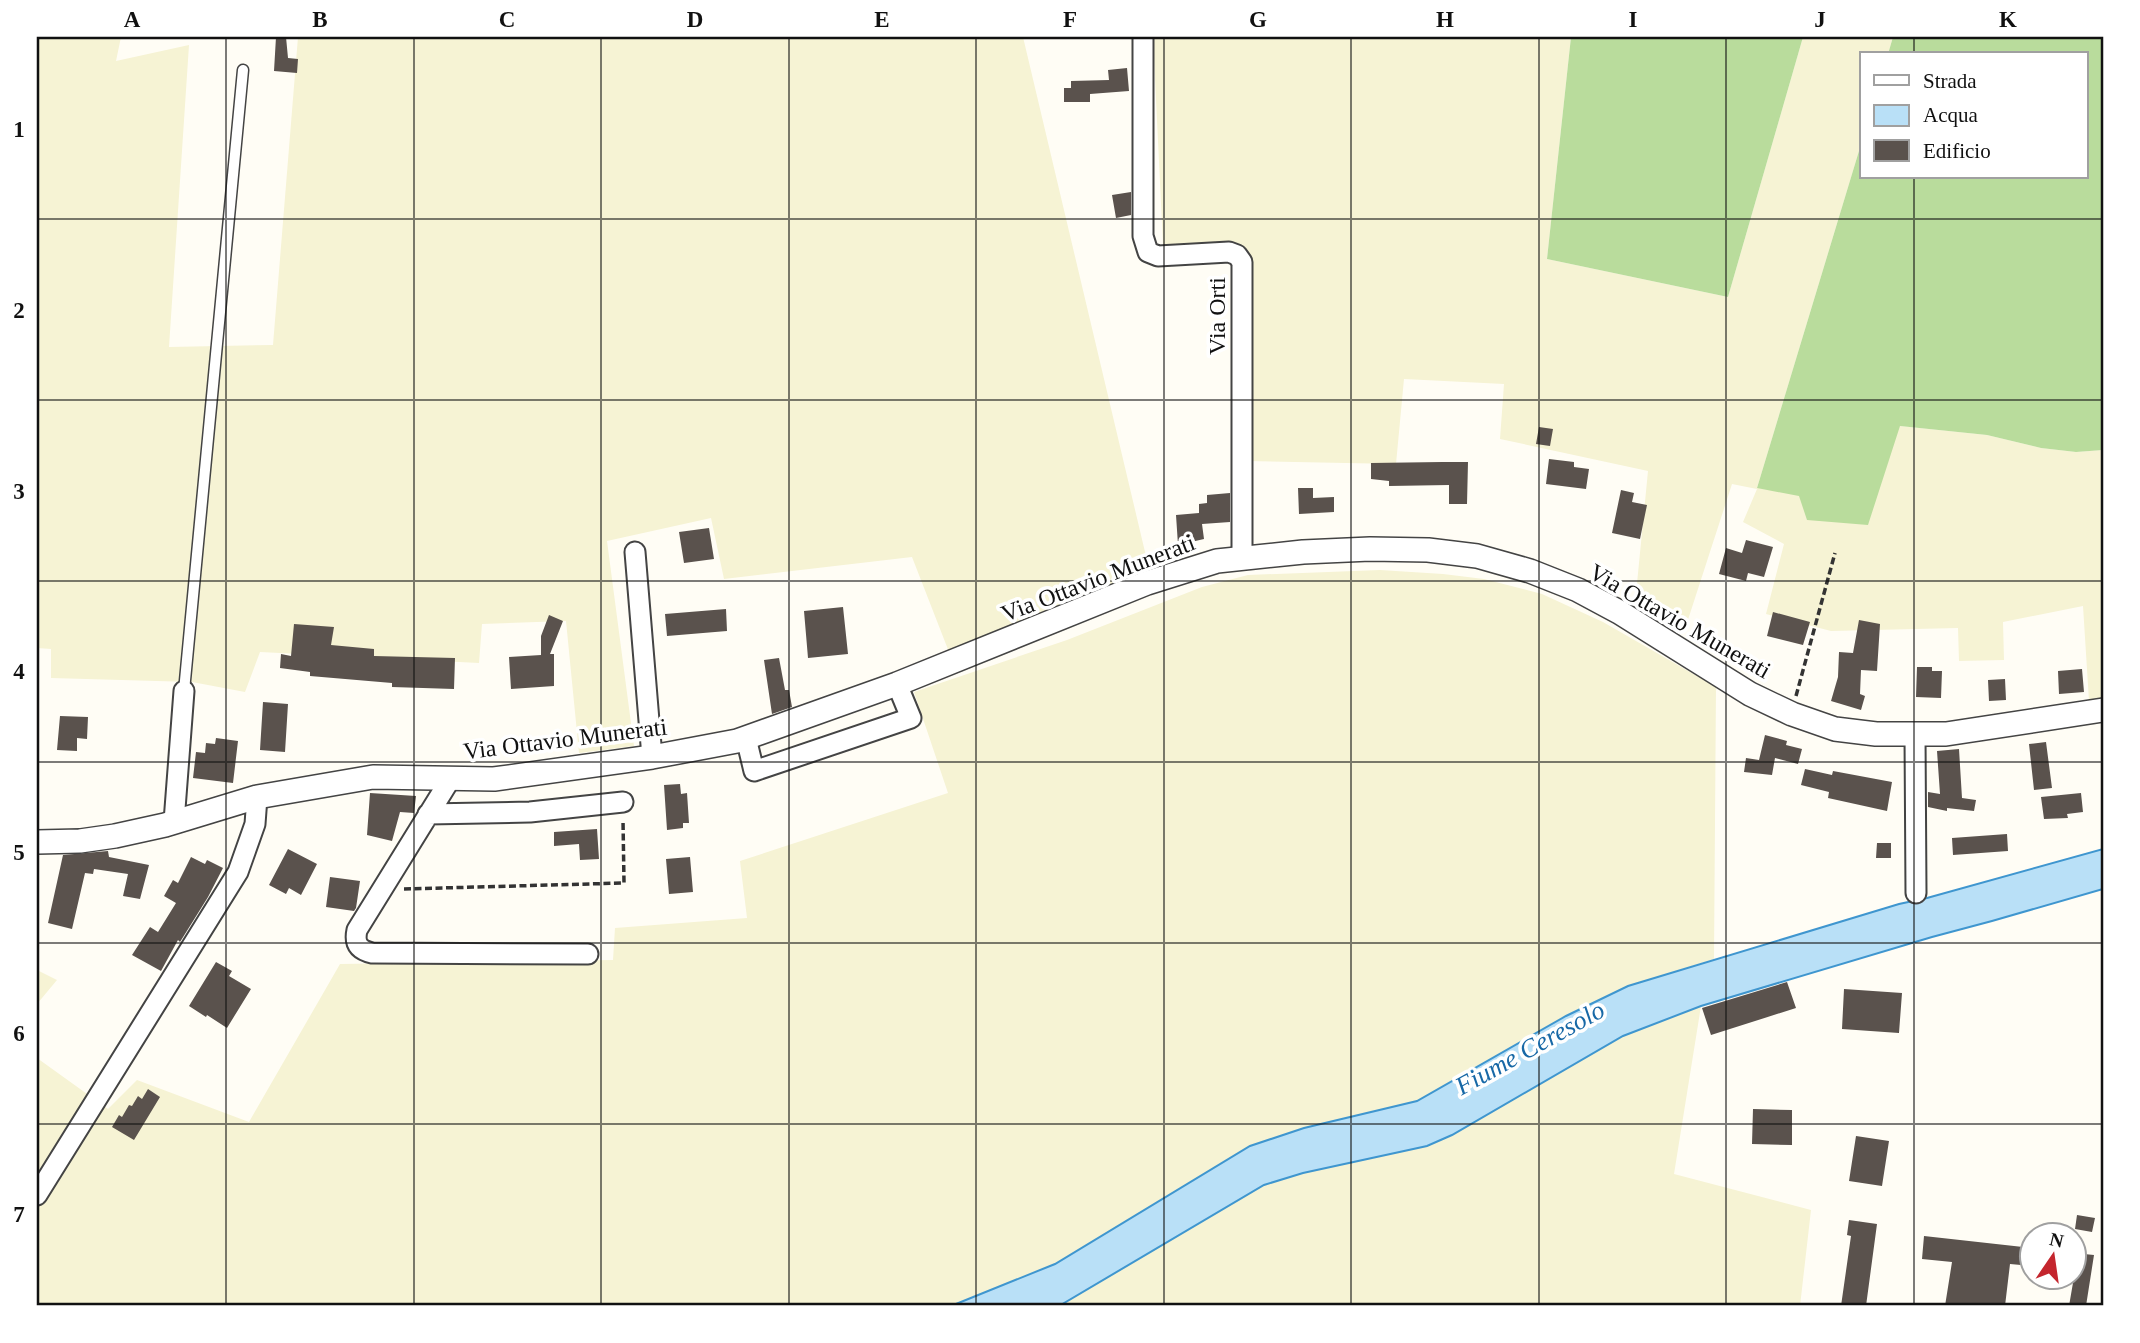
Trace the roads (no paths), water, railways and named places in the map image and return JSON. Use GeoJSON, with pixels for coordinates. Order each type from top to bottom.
{"type":"FeatureCollection","features":[{"type":"Feature","properties":{"kind":"street","name":"Via Orti"},"geometry":{"type":"LineString","coordinates":[[1143,37],[1145,246],[1148,252],[1158,256],[1229,252],[1237,255],[1242,262],[1242,558]]}},
{"type":"Feature","properties":{"kind":"street","name":"Via Ottavio Munerati"},"geometry":{"type":"LineString","coordinates":[[37,842],[103,838],[174,822],[257,797],[373,776],[494,779],[652,758],[746,738],[897,684],[1147,583],[1217,561],[1303,552],[1428,550],[1477,556],[1530,571],[1578,590],[1619,612],[1750,694],[1792,714],[1835,729],[1875,734],[1946,734],[2103,710]]}},
{"type":"Feature","properties":{"kind":"street"},"geometry":{"type":"LineString","coordinates":[[635,552],[652,758]]}},
{"type":"Feature","properties":{"kind":"street"},"geometry":{"type":"LineString","coordinates":[[746,738],[754,771],[911,718],[897,684]]}},
{"type":"Feature","properties":{"kind":"street"},"geometry":{"type":"LineString","coordinates":[[174,822],[184,691]]}},
{"type":"Feature","properties":{"kind":"street"},"geometry":{"type":"LineString","coordinates":[[1915,735],[1916,893]]}},
{"type":"Feature","properties":{"kind":"street"},"geometry":{"type":"LineString","coordinates":[[451,778],[357,930],[357,945],[360,950],[589,954]]}},
{"type":"Feature","properties":{"kind":"street"},"geometry":{"type":"LineString","coordinates":[[37,1195],[238,872],[256,824],[257,797]]}},
{"type":"Feature","properties":{"kind":"street"},"geometry":{"type":"LineString","coordinates":[[428,814],[530,812],[623,802]]}},
{"type":"Feature","properties":{"kind":"lane"},"geometry":{"type":"LineString","coordinates":[[184,691],[243,70]]}},
{"type":"Feature","properties":{"kind":"water","name":"Fiume Ceresolo"},"geometry":{"type":"Polygon","coordinates":[[[2103,849],[2103,889],[1701,1006],[1623,1036],[1452,1135],[1427,1146],[1303,1173],[1264,1185],[1059,1306],[951,1306],[1055,1264],[1250,1146],[1304,1128],[1417,1101],[1566,1016],[1628,986],[1899,904],[2103,849]]]}}]}
